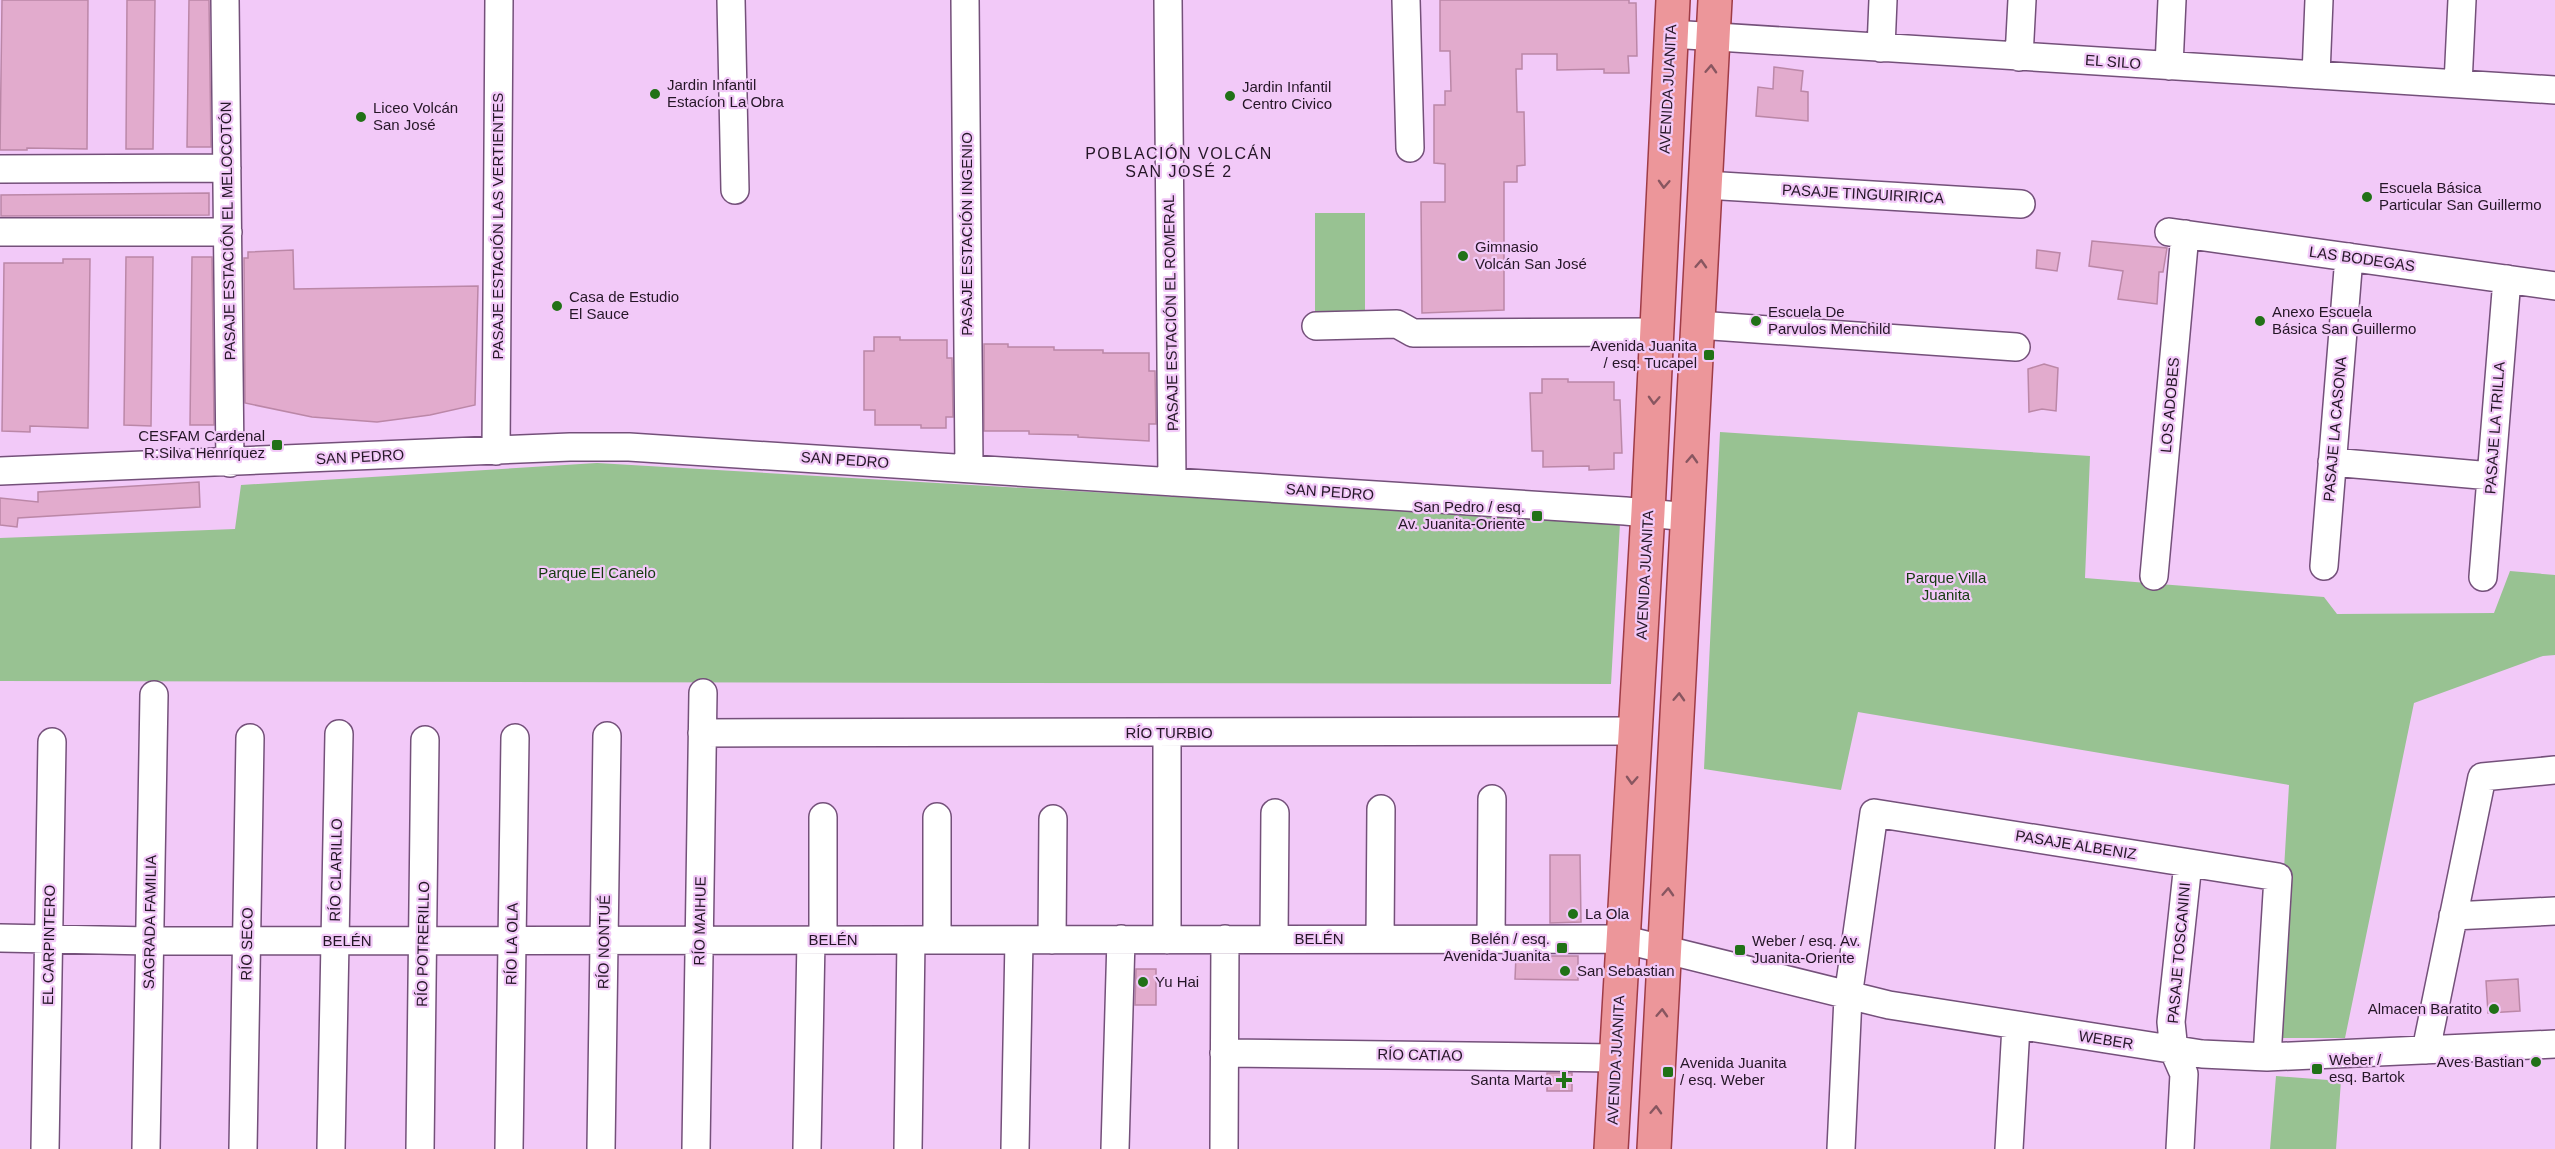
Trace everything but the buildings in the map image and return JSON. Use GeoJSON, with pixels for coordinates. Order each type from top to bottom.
{"type":"FeatureCollection","features":[{"type":"Feature","properties":{"kind":"main road","name":"AVENIDA JUANITA"},"geometry":{"type":"LineString","coordinates":[[1611,1149],[1648,512],[1673,0]]}},
{"type":"Feature","properties":{"kind":"main road"},"geometry":{"type":"LineString","coordinates":[[1654,1149],[1715,0]]}},
{"type":"Feature","properties":{"kind":"street","name":"PASAJE ESTACIÓN EL MELOCOTÓN"},"geometry":{"type":"LineString","coordinates":[[225,0],[230,463]]}},
{"type":"Feature","properties":{"kind":"street","name":"PASAJE ESTACIÓN LAS VERTIENTES"},"geometry":{"type":"LineString","coordinates":[[496,451],[499,0]]}},
{"type":"Feature","properties":{"kind":"street"},"geometry":{"type":"LineString","coordinates":[[731,0],[735,190]]}},
{"type":"Feature","properties":{"kind":"street","name":"PASAJE ESTACIÓN INGENIO"},"geometry":{"type":"LineString","coordinates":[[965,0],[969,468]]}},
{"type":"Feature","properties":{"kind":"street","name":"PASAJE ESTACIÓN EL ROMERAL"},"geometry":{"type":"LineString","coordinates":[[1168,0],[1172,482]]}},
{"type":"Feature","properties":{"kind":"street"},"geometry":{"type":"LineString","coordinates":[[1406,0],[1410,148]]}},
{"type":"Feature","properties":{"kind":"street"},"geometry":{"type":"LineString","coordinates":[[1881,48],[1883,0]]}},
{"type":"Feature","properties":{"kind":"street"},"geometry":{"type":"LineString","coordinates":[[2019,57],[2022,0]]}},
{"type":"Feature","properties":{"kind":"street"},"geometry":{"type":"LineString","coordinates":[[2169,66],[2172,0]]}},
{"type":"Feature","properties":{"kind":"street"},"geometry":{"type":"LineString","coordinates":[[2316,75],[2319,0]]}},
{"type":"Feature","properties":{"kind":"street"},"geometry":{"type":"LineString","coordinates":[[2458,84],[2462,0]]}},
{"type":"Feature","properties":{"kind":"street","name":"EL SILO"},"geometry":{"type":"LineString","coordinates":[[1671,34],[2555,90]]}},
{"type":"Feature","properties":{"kind":"street"},"geometry":{"type":"LineString","coordinates":[[0,169],[227,168]]}},
{"type":"Feature","properties":{"kind":"street","name":"PASAJE TINGUIRIRICA"},"geometry":{"type":"LineString","coordinates":[[1706,184],[2021,204]]}},
{"type":"Feature","properties":{"kind":"street"},"geometry":{"type":"LineString","coordinates":[[0,232],[228,232]]}},
{"type":"Feature","properties":{"kind":"street","name":"LAS BODEGAS"},"geometry":{"type":"LineString","coordinates":[[2177,233],[2555,286]]}},
{"type":"Feature","properties":{"kind":"street","name":"LOS ADOBES"},"geometry":{"type":"LineString","coordinates":[[2154,576],[2177,233]]}},
{"type":"Feature","properties":{"kind":"street","name":"PASAJE LA CASONA"},"geometry":{"type":"LineString","coordinates":[[2324,566],[2349,257]]}},
{"type":"Feature","properties":{"kind":"street","name":"PASAJE LA TRILLA"},"geometry":{"type":"LineString","coordinates":[[2483,577],[2506,279]]}},
{"type":"Feature","properties":{"kind":"street"},"geometry":{"type":"LineString","coordinates":[[1316,326],[1397,324],[1413,333],[1657,332]]}},
{"type":"Feature","properties":{"kind":"street"},"geometry":{"type":"LineString","coordinates":[[1698,325],[2016,347]]}},
{"type":"Feature","properties":{"kind":"street","name":"SAN PEDRO"},"geometry":{"type":"LineString","coordinates":[[0,471],[629,447],[1648,512],[1689,517]]}},
{"type":"Feature","properties":{"kind":"street"},"geometry":{"type":"LineString","coordinates":[[2332,462],[2491,476]]}},
{"type":"Feature","properties":{"kind":"street","name":"RÍO MAIHUE"},"geometry":{"type":"LineString","coordinates":[[696,1149],[703,693]]}},
{"type":"Feature","properties":{"kind":"street","name":"SAGRADA FAMILIA"},"geometry":{"type":"LineString","coordinates":[[146,1149],[154,695]]}},
{"type":"Feature","properties":{"kind":"street","name":"RÍO TURBIO"},"geometry":{"type":"LineString","coordinates":[[702,733],[1635,731]]}},
{"type":"Feature","properties":{"kind":"street"},"geometry":{"type":"LineString","coordinates":[[1167,733],[1167,940]]}},
{"type":"Feature","properties":{"kind":"street","name":"RÍO CLARILLO"},"geometry":{"type":"LineString","coordinates":[[331,1149],[339,734]]}},
{"type":"Feature","properties":{"kind":"street","name":"RÍO NONTUÉ"},"geometry":{"type":"LineString","coordinates":[[601,1149],[607,736]]}},
{"type":"Feature","properties":{"kind":"street","name":"RÍO SECO"},"geometry":{"type":"LineString","coordinates":[[243,1149],[250,738]]}},
{"type":"Feature","properties":{"kind":"street","name":"RÍO LA OLA"},"geometry":{"type":"LineString","coordinates":[[509,1149],[515,738]]}},
{"type":"Feature","properties":{"kind":"street","name":"RÍO POTRERILLO"},"geometry":{"type":"LineString","coordinates":[[420,1149],[425,740]]}},
{"type":"Feature","properties":{"kind":"street","name":"EL CARPINTERO"},"geometry":{"type":"LineString","coordinates":[[45,1149],[52,742]]}},
{"type":"Feature","properties":{"kind":"street"},"geometry":{"type":"LineString","coordinates":[[2426,1050],[2482,777],[2555,770]]}},
{"type":"Feature","properties":{"kind":"street"},"geometry":{"type":"LineString","coordinates":[[1491,939],[1492,799]]}},
{"type":"Feature","properties":{"kind":"street"},"geometry":{"type":"LineString","coordinates":[[1380,939],[1381,809]]}},
{"type":"Feature","properties":{"kind":"street"},"geometry":{"type":"LineString","coordinates":[[1274,939],[1275,813]]}},
{"type":"Feature","properties":{"kind":"street","name":"PASAJE ALBENIZ"},"geometry":{"type":"LineString","coordinates":[[1848,997],[1874,813],[2278,877],[2267,1057]]}},
{"type":"Feature","properties":{"kind":"street"},"geometry":{"type":"LineString","coordinates":[[807,1149],[823,817]]}},
{"type":"Feature","properties":{"kind":"street"},"geometry":{"type":"LineString","coordinates":[[908,1149],[924,940],[937,817]]}},
{"type":"Feature","properties":{"kind":"street"},"geometry":{"type":"LineString","coordinates":[[1052,939],[1053,819]]}},
{"type":"Feature","properties":{"kind":"street","name":"PASAJE TOSCANINI"},"geometry":{"type":"LineString","coordinates":[[2180,1149],[2184,1074],[2174,1051],[2171,1022],[2188,863]]}},
{"type":"Feature","properties":{"kind":"street"},"geometry":{"type":"LineString","coordinates":[[2453,916],[2555,911]]}},
{"type":"Feature","properties":{"kind":"street","name":"BELÉN"},"geometry":{"type":"LineString","coordinates":[[0,938],[150,941],[1622,939],[1665,950]]}},
{"type":"Feature","properties":{"kind":"street"},"geometry":{"type":"LineString","coordinates":[[1115,1149],[1121,939]]}},
{"type":"Feature","properties":{"kind":"street"},"geometry":{"type":"LineString","coordinates":[[1224,1149],[1225,939]]}},
{"type":"Feature","properties":{"kind":"street"},"geometry":{"type":"LineString","coordinates":[[1015,1149],[1019,940]]}},
{"type":"Feature","properties":{"kind":"street","name":"WEBER"},"geometry":{"type":"LineString","coordinates":[[1665,950],[1848,997],[2174,1051],[2267,1057],[2555,1044]]}},
{"type":"Feature","properties":{"kind":"street"},"geometry":{"type":"LineString","coordinates":[[1841,1149],[1848,997]]}},
{"type":"Feature","properties":{"kind":"street"},"geometry":{"type":"LineString","coordinates":[[2009,1149],[2016,1026]]}},
{"type":"Feature","properties":{"kind":"street","name":"RÍO CATIAO"},"geometry":{"type":"LineString","coordinates":[[1224,1053],[1615,1058]]}},
{"type":"Feature","properties":{"kind":"green space"},"geometry":{"type":"Polygon","coordinates":[[[1315,213],[1365,213],[1365,314],[1315,314],[1315,213]]]}},
{"type":"Feature","properties":{"kind":"green space","name":"Parque Villa Juanita"},"geometry":{"type":"Polygon","coordinates":[[[1720,432],[2090,456],[2085,578],[2324,597],[2337,614],[2494,613],[2510,571],[2555,575],[2555,655],[2543,656],[2414,703],[2345,1038],[2274,1038],[2289,785],[1858,712],[1841,790],[1704,769],[1720,432]]]}},
{"type":"Feature","properties":{"kind":"green space","name":"Parque El Canelo"},"geometry":{"type":"Polygon","coordinates":[[[597,463],[1620,523],[1611,684],[0,681],[0,538],[235,529],[241,485],[597,463]]]}},
{"type":"Feature","properties":{"kind":"green space"},"geometry":{"type":"Polygon","coordinates":[[[2276,1076],[2341,1081],[2336,1149],[2270,1149],[2276,1076]]]}},
{"type":"Feature","properties":{"kind":"place","name":"Jardin Infantil Estacíon La Obra"},"geometry":{"type":"Point","coordinates":[655,94]}},
{"type":"Feature","properties":{"kind":"place","name":"Jardin Infantil Centro Civico"},"geometry":{"type":"Point","coordinates":[1230,96]}},
{"type":"Feature","properties":{"kind":"place","name":"Liceo Volcán San José"},"geometry":{"type":"Point","coordinates":[361,117]}},
{"type":"Feature","properties":{"kind":"place","name":"Escuela Básica Particular San Guillermo"},"geometry":{"type":"Point","coordinates":[2367,197]}},
{"type":"Feature","properties":{"kind":"place","name":"Gimnasio Volcán San José"},"geometry":{"type":"Point","coordinates":[1463,256]}},
{"type":"Feature","properties":{"kind":"place","name":"Casa de Estudio El Sauce"},"geometry":{"type":"Point","coordinates":[557,306]}},
{"type":"Feature","properties":{"kind":"place","name":"Escuela De Parvulos Menchild"},"geometry":{"type":"Point","coordinates":[1756,321]}},
{"type":"Feature","properties":{"kind":"place","name":"Anexo Escuela Básica San Guillermo"},"geometry":{"type":"Point","coordinates":[2260,321]}},
{"type":"Feature","properties":{"kind":"place","name":"Avenida Juanita / esq. Tucapel"},"geometry":{"type":"Point","coordinates":[1709,355]}},
{"type":"Feature","properties":{"kind":"place","name":"CESFAM Cardenal R.Silva Henríquez"},"geometry":{"type":"Point","coordinates":[277,445]}},
{"type":"Feature","properties":{"kind":"place","name":"San Pedro / esq. Av. Juanita-Oriente"},"geometry":{"type":"Point","coordinates":[1537,516]}},
{"type":"Feature","properties":{"kind":"place","name":"La Ola"},"geometry":{"type":"Point","coordinates":[1573,914]}},
{"type":"Feature","properties":{"kind":"place","name":"Belén / esq. Avenida Juanita"},"geometry":{"type":"Point","coordinates":[1562,948]}},
{"type":"Feature","properties":{"kind":"place","name":"Weber / esq. Av. Juanita-Oriente"},"geometry":{"type":"Point","coordinates":[1740,950]}},
{"type":"Feature","properties":{"kind":"place","name":"San Sebastian"},"geometry":{"type":"Point","coordinates":[1565,971]}},
{"type":"Feature","properties":{"kind":"place","name":"Yu Hai"},"geometry":{"type":"Point","coordinates":[1143,982]}},
{"type":"Feature","properties":{"kind":"place","name":"Almacen Baratito"},"geometry":{"type":"Point","coordinates":[2494,1009]}},
{"type":"Feature","properties":{"kind":"place","name":"Aves Bastian"},"geometry":{"type":"Point","coordinates":[2536,1062]}},
{"type":"Feature","properties":{"kind":"place","name":"Weber / esq. Bartok"},"geometry":{"type":"Point","coordinates":[2317,1069]}},
{"type":"Feature","properties":{"kind":"place","name":"Avenida Juanita / esq. Weber"},"geometry":{"type":"Point","coordinates":[1668,1072]}},
{"type":"Feature","properties":{"kind":"place","name":"Santa Marta"},"geometry":{"type":"Point","coordinates":[1564,1080]}},
{"type":"Feature","properties":{"kind":"district","name":"POBLACIÓN VOLCÁN SAN JOSÉ 2"},"geometry":{"type":"Point","coordinates":[1179,162]}}]}
